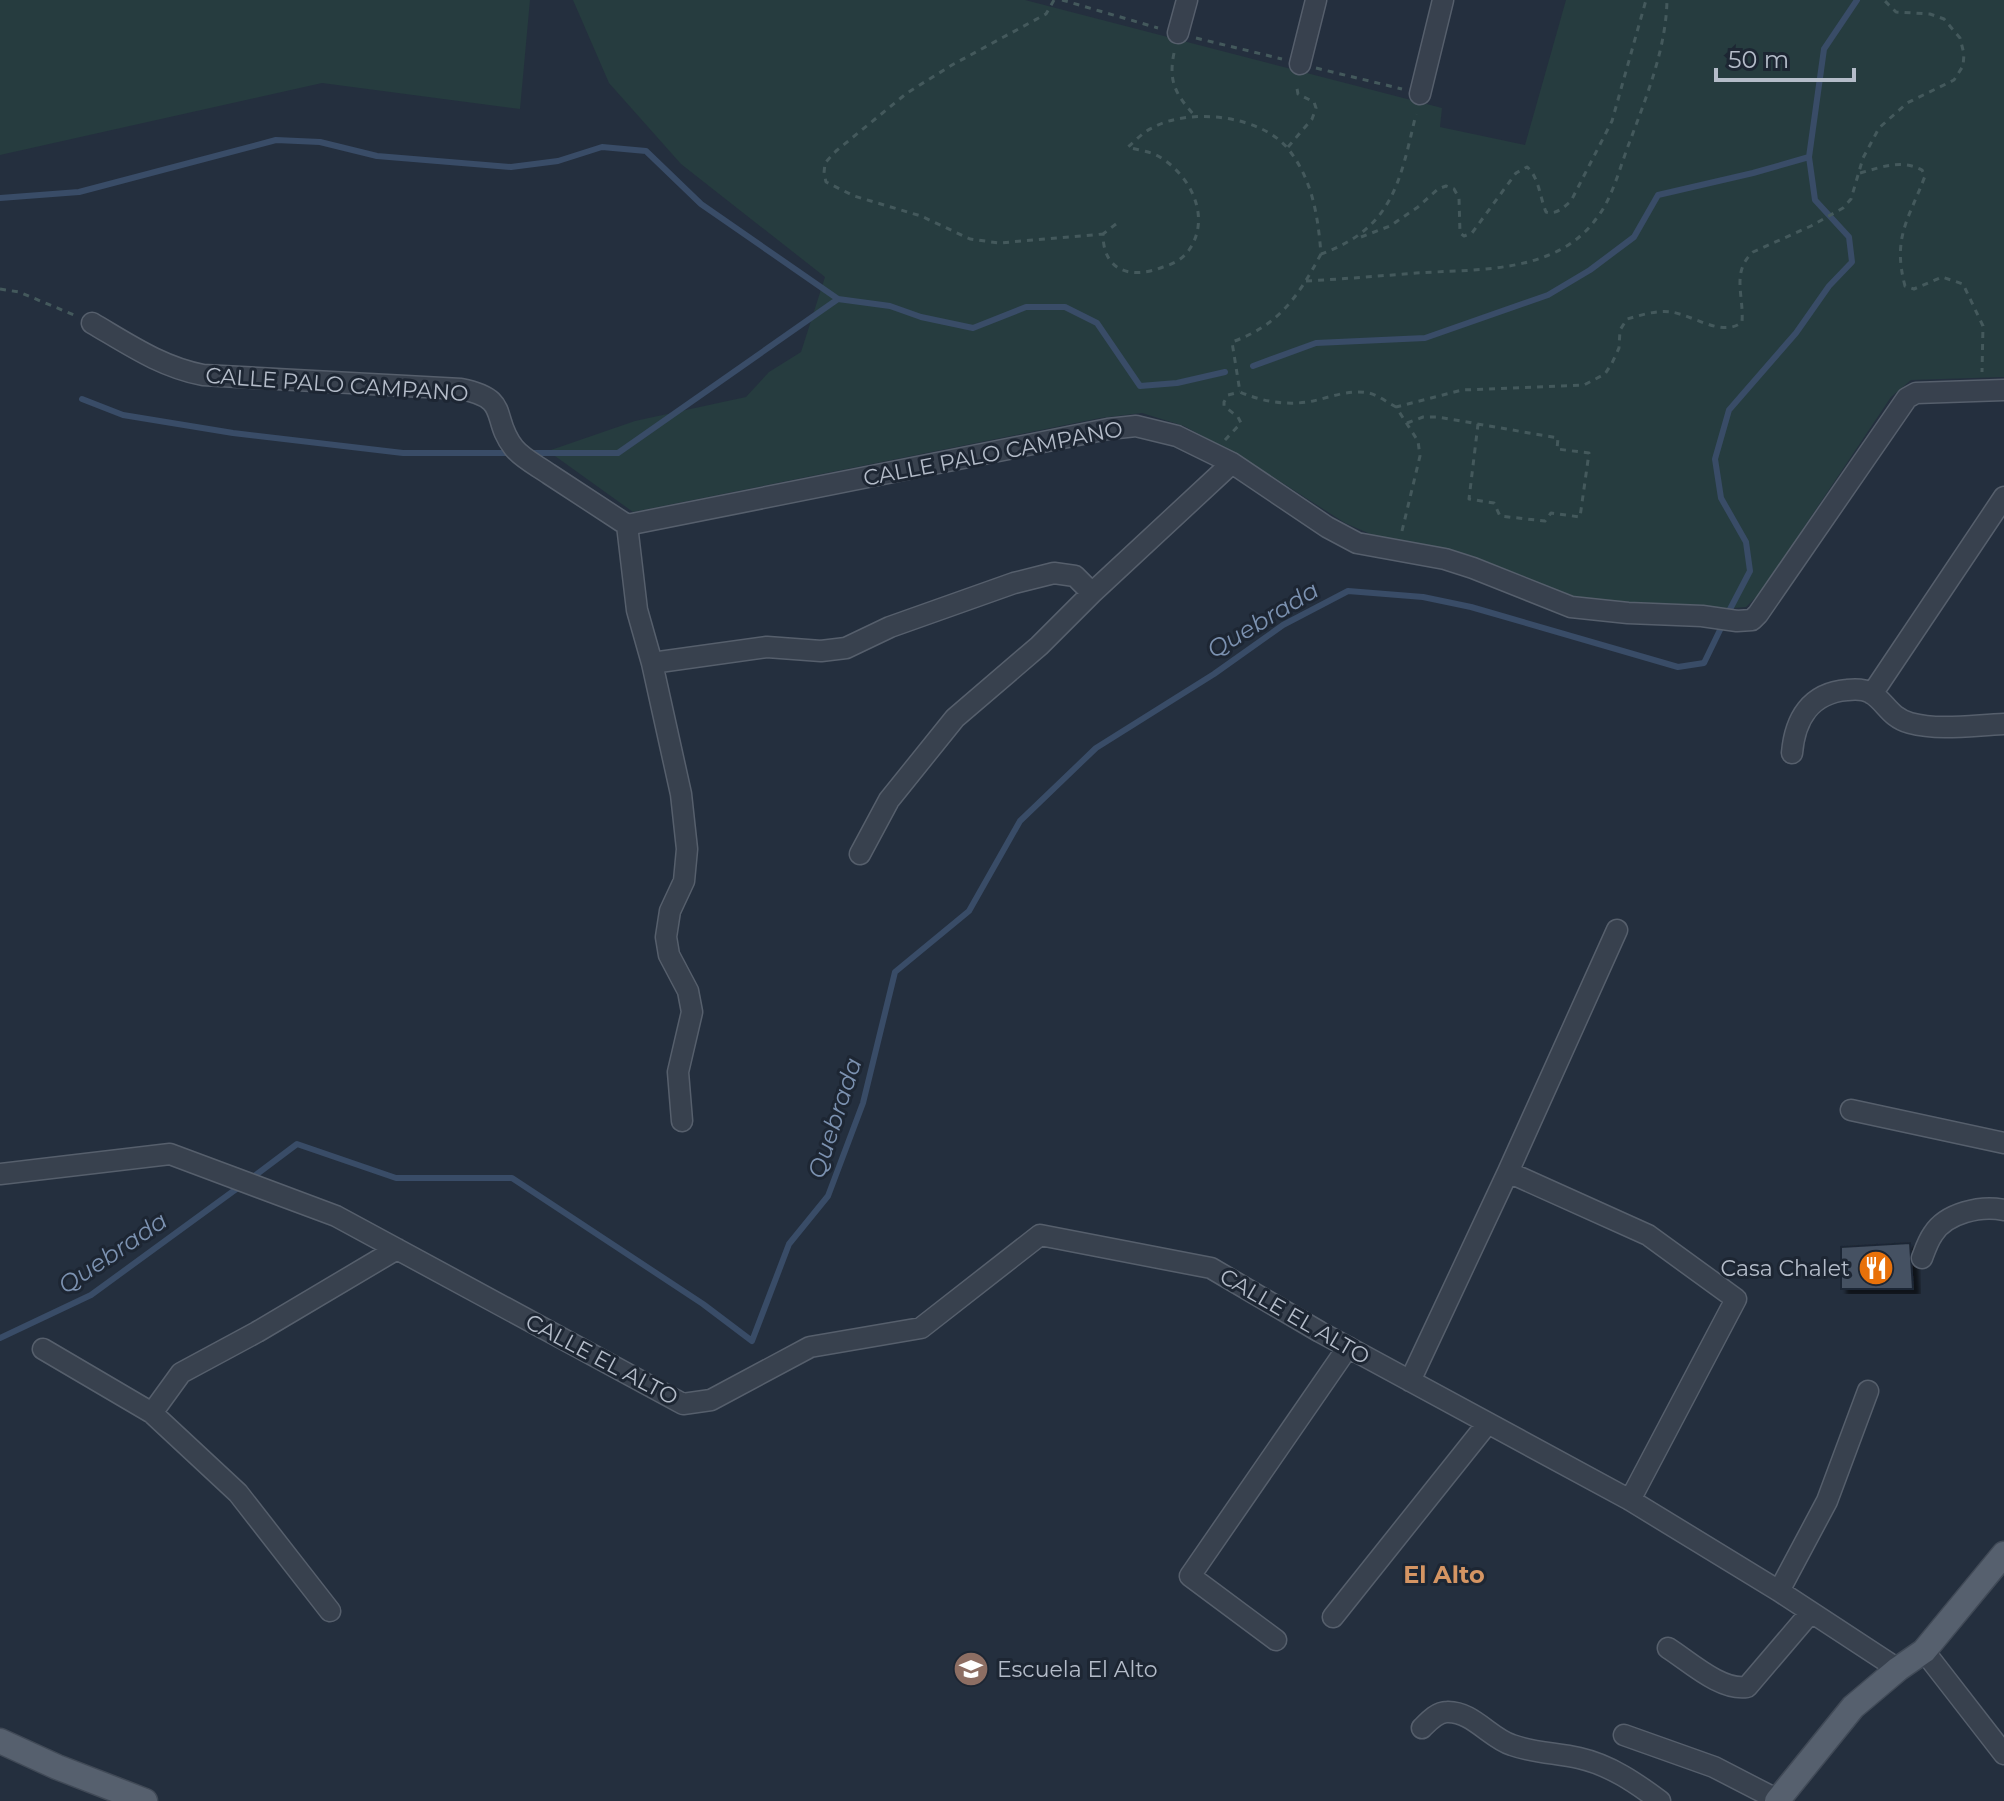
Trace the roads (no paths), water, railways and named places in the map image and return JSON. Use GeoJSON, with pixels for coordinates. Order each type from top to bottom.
{"type":"FeatureCollection","features":[{"type":"Feature","properties":{"kind":"main road"},"geometry":{"type":"LineString","coordinates":[[1784,1798],[1853,1707],[1924,1651],[2004,1554]]}},
{"type":"Feature","properties":{"kind":"main road"},"geometry":{"type":"LineString","coordinates":[[0,1741],[145,1801]]}},
{"type":"Feature","properties":{"kind":"street"},"geometry":{"type":"LineString","coordinates":[[1178,33],[1187,0]]}},
{"type":"Feature","properties":{"kind":"street"},"geometry":{"type":"LineString","coordinates":[[1300,64],[1316,0]]}},
{"type":"Feature","properties":{"kind":"street"},"geometry":{"type":"LineString","coordinates":[[1420,94],[1443,0]]}},
{"type":"Feature","properties":{"kind":"street","name":"CALLE PALO CAMPANO"},"geometry":{"type":"LineString","coordinates":[[92,323],[160,363],[180,371],[476,392],[495,404],[508,438],[523,456],[627,525],[1123,427],[1151,428],[1232,463],[1343,536],[1375,548],[1445,559],[1584,610],[1702,616],[1729,621],[1752,620],[1758,614],[1907,398],[1916,393],[2004,390]]}},
{"type":"Feature","properties":{"kind":"street"},"geometry":{"type":"LineString","coordinates":[[860,854],[889,800],[955,718],[1039,646],[1232,463]]}},
{"type":"Feature","properties":{"kind":"street"},"geometry":{"type":"LineString","coordinates":[[1872,694],[2004,497]]}},
{"type":"Feature","properties":{"kind":"street"},"geometry":{"type":"LineString","coordinates":[[627,525],[637,610],[681,794],[687,849],[684,881],[670,911],[666,937],[674,965],[688,991],[692,1012],[678,1072],[682,1121]]}},
{"type":"Feature","properties":{"kind":"street"},"geometry":{"type":"LineString","coordinates":[[652,663],[767,647],[821,651],[846,648],[890,627],[1014,583],[1054,573],[1075,576],[1092,593]]}},
{"type":"Feature","properties":{"kind":"street"},"geometry":{"type":"LineString","coordinates":[[1792,753],[1799,719],[1808,706],[1821,696],[1836,691],[1857,689],[1872,694],[1896,717],[1910,723],[1931,726],[2004,724]]}},
{"type":"Feature","properties":{"kind":"street"},"geometry":{"type":"LineString","coordinates":[[1410,1381],[1617,930]]}},
{"type":"Feature","properties":{"kind":"street"},"geometry":{"type":"LineString","coordinates":[[1851,1110],[2004,1143]]}},
{"type":"Feature","properties":{"kind":"street","name":"CALLE EL ALTO"},"geometry":{"type":"LineString","coordinates":[[0,1174],[170,1154],[336,1216],[683,1404],[711,1400],[810,1347],[921,1328],[1040,1235],[1211,1268],[1487,1424],[1630,1500],[1779,1591],[1898,1669]]}},
{"type":"Feature","properties":{"kind":"street"},"geometry":{"type":"LineString","coordinates":[[1508,1172],[1648,1235],[1736,1299],[1630,1500]]}},
{"type":"Feature","properties":{"kind":"street"},"geometry":{"type":"LineString","coordinates":[[1922,1258],[1933,1232],[1953,1218],[1981,1208],[2004,1210]]}},
{"type":"Feature","properties":{"kind":"street"},"geometry":{"type":"LineString","coordinates":[[152,1413],[181,1373],[397,1249]]}},
{"type":"Feature","properties":{"kind":"street"},"geometry":{"type":"LineString","coordinates":[[1276,1640],[1190,1576],[1348,1347]]}},
{"type":"Feature","properties":{"kind":"street"},"geometry":{"type":"LineString","coordinates":[[43,1349],[152,1413],[238,1493],[330,1611]]}},
{"type":"Feature","properties":{"kind":"street"},"geometry":{"type":"LineString","coordinates":[[1779,1591],[1827,1501],[1868,1391]]}},
{"type":"Feature","properties":{"kind":"street"},"geometry":{"type":"LineString","coordinates":[[1333,1617],[1487,1424]]}},
{"type":"Feature","properties":{"kind":"street"},"geometry":{"type":"LineString","coordinates":[[1668,1648],[1724,1683],[1737,1689],[1747,1687],[1811,1612]]}},
{"type":"Feature","properties":{"kind":"street"},"geometry":{"type":"LineString","coordinates":[[1924,1651],[2004,1754]]}},
{"type":"Feature","properties":{"kind":"street"},"geometry":{"type":"LineString","coordinates":[[1422,1728],[1437,1714],[1448,1711],[1466,1717],[1510,1745],[1580,1758],[1606,1767],[1636,1783],[1660,1801]]}},
{"type":"Feature","properties":{"kind":"street"},"geometry":{"type":"LineString","coordinates":[[1624,1735],[1714,1767],[1784,1798]]}},
{"type":"Feature","properties":{"kind":"waterway"},"geometry":{"type":"LineString","coordinates":[[1728,613],[1750,571],[1746,542],[1721,498],[1715,459],[1729,410],[1852,262],[1849,237],[1815,200],[1809,157],[1824,49],[1857,0]]}},
{"type":"Feature","properties":{"kind":"waterway"},"geometry":{"type":"LineString","coordinates":[[0,198],[79,192],[276,140],[320,142],[377,156],[511,167],[558,161],[602,147],[646,151],[701,204],[838,299],[890,306],[921,317],[973,328],[1026,307],[1065,307],[1097,323],[1140,386],[1177,383],[1225,372]]}},
{"type":"Feature","properties":{"kind":"waterway"},"geometry":{"type":"LineString","coordinates":[[1253,366],[1316,343],[1425,338],[1548,295],[1590,270],[1634,237],[1658,195],[1809,157]]}},
{"type":"Feature","properties":{"kind":"waterway"},"geometry":{"type":"LineString","coordinates":[[528,453],[618,453],[838,299]]}},
{"type":"Feature","properties":{"kind":"waterway"},"geometry":{"type":"LineString","coordinates":[[82,399],[123,415],[233,433],[403,453],[510,453]]}},
{"type":"Feature","properties":{"kind":"waterway","name":"Quebrada"},"geometry":{"type":"LineString","coordinates":[[253,1177],[297,1144],[396,1178],[512,1178],[703,1304],[752,1341],[789,1244],[828,1196],[863,1103],[895,972],[969,911],[1020,821],[1096,748],[1214,674],[1283,625],[1348,591],[1423,597],[1471,607],[1678,667],[1704,663],[1720,630]]}},
{"type":"Feature","properties":{"kind":"waterway","name":"Quebrada"},"geometry":{"type":"LineString","coordinates":[[0,1338],[91,1295],[239,1187]]}},
{"type":"Feature","properties":{"kind":"place","name":"Casa Chalet"},"geometry":{"type":"Point","coordinates":[1876,1268]}},
{"type":"Feature","properties":{"kind":"place","name":"Escuela El Alto"},"geometry":{"type":"Point","coordinates":[971,1669]}},
{"type":"Feature","properties":{"kind":"district","name":"El Alto"},"geometry":{"type":"Point","coordinates":[1444,1575]}}]}
